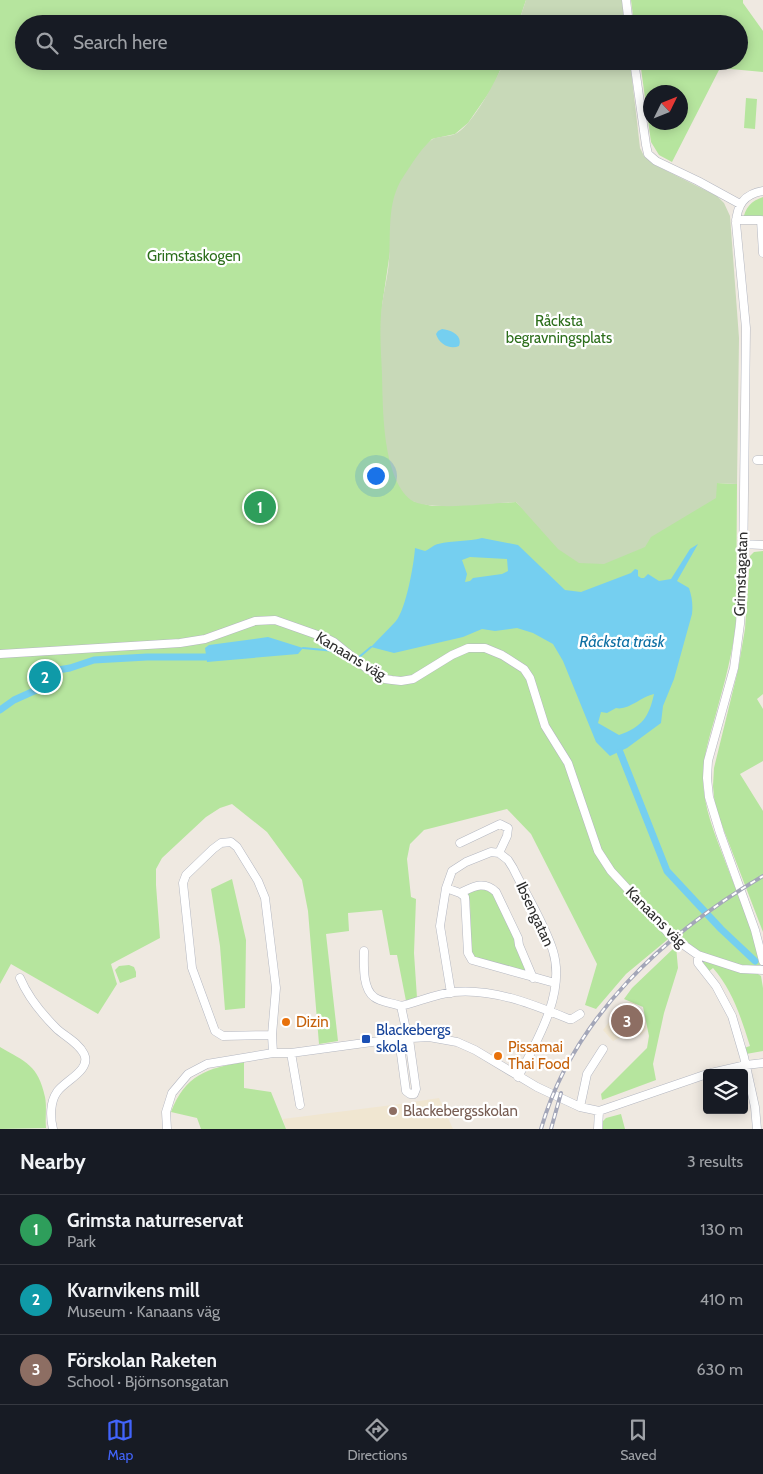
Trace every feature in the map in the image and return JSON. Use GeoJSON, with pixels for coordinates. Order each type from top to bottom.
{"type":"FeatureCollection","features":[{"type":"Feature","properties":{"kind":"street"},"geometry":{"type":"LineString","coordinates":[[626,0],[628,15]]}},
{"type":"Feature","properties":{"kind":"street"},"geometry":{"type":"LineString","coordinates":[[635,70],[648,154],[656,161],[740,204],[749,196],[763,191]]}},
{"type":"Feature","properties":{"kind":"street","name":"Grimstagatan"},"geometry":{"type":"LineString","coordinates":[[740,204],[736,212],[736,220],[746,328],[743,576],[740,624],[734,668],[708,761],[707,778],[708,797],[755,930],[763,961]]}},
{"type":"Feature","properties":{"kind":"street"},"geometry":{"type":"LineString","coordinates":[[736,220],[761,220],[763,253]]}},
{"type":"Feature","properties":{"kind":"street"},"geometry":{"type":"LineString","coordinates":[[742,544],[763,545]]}},
{"type":"Feature","properties":{"kind":"street","name":"Kanaans väg"},"geometry":{"type":"LineString","coordinates":[[0,654],[180,643],[205,639],[255,621],[275,620],[326,638],[366,668],[385,679],[401,681],[413,679],[452,655],[468,648],[485,648],[502,655],[524,669],[530,678],[544,726],[568,764],[602,859],[611,871],[671,936],[698,955],[741,969],[763,970]]}},
{"type":"Feature","properties":{"kind":"street"},"geometry":{"type":"LineString","coordinates":[[451,992],[440,926],[446,888],[452,871],[466,862],[491,852],[499,853],[507,836],[508,828],[500,824],[460,843]]}},
{"type":"Feature","properties":{"kind":"street"},"geometry":{"type":"LineString","coordinates":[[272,1035],[223,1036],[215,1031],[192,968],[183,883],[186,875],[221,843],[231,842],[238,847],[258,881],[265,898],[276,988],[272,1035],[273,1053]]}},
{"type":"Feature","properties":{"kind":"street","name":"Ibsengatan"},"geometry":{"type":"LineString","coordinates":[[499,853],[508,860],[513,868],[553,952],[556,970],[544,1028],[518,1077]]}},
{"type":"Feature","properties":{"kind":"street","name":"Ibsengatan"},"geometry":{"type":"LineString","coordinates":[[460,893],[479,884],[492,887],[518,938],[533,978]]}},
{"type":"Feature","properties":{"kind":"street"},"geometry":{"type":"LineString","coordinates":[[446,888],[465,897],[468,953],[472,960],[533,978],[555,982]]}},
{"type":"Feature","properties":{"kind":"street"},"geometry":{"type":"LineString","coordinates":[[364,951],[365,977],[371,994],[375,999],[401,1006],[451,992],[491,993],[524,1002],[569,1019],[580,1014]]}},
{"type":"Feature","properties":{"kind":"street"},"geometry":{"type":"LineString","coordinates":[[698,955],[698,963],[716,986],[732,1016],[746,1065],[755,1106],[757,1129]]}},
{"type":"Feature","properties":{"kind":"street"},"geometry":{"type":"LineString","coordinates":[[20,978],[31,1000],[56,1028],[77,1045],[84,1053],[86,1059],[80,1071],[60,1087],[56,1094],[50,1117],[53,1129]]}},
{"type":"Feature","properties":{"kind":"street"},"geometry":{"type":"LineString","coordinates":[[399,1039],[406,1091],[414,1094],[416,1089],[401,1006]]}},
{"type":"Feature","properties":{"kind":"street"},"geometry":{"type":"LineString","coordinates":[[167,1129],[166,1112],[172,1093],[180,1081],[196,1068],[211,1062],[399,1039],[429,1037],[457,1042],[475,1050],[518,1077],[580,1107],[599,1110],[703,1075]]}},
{"type":"Feature","properties":{"kind":"street"},"geometry":{"type":"LineString","coordinates":[[580,1107],[587,1074],[603,1049]]}},
{"type":"Feature","properties":{"kind":"street"},"geometry":{"type":"LineString","coordinates":[[291,1053],[300,1105]]}},
{"type":"Feature","properties":{"kind":"street"},"geometry":{"type":"LineString","coordinates":[[728,1069],[763,1063]]}},
{"type":"Feature","properties":{"kind":"street"},"geometry":{"type":"LineString","coordinates":[[598,1129],[599,1110]]}},
{"type":"Feature","properties":{"kind":"shaded area"},"geometry":{"type":"Polygon","coordinates":[[[632,1000],[644,1014],[647,1029],[641,1035],[623,1036],[613,1041],[603,1030],[619,1009],[632,1000]]]}},
{"type":"Feature","properties":{"kind":"shaded area","name":"Blackebergsskolan"},"geometry":{"type":"Polygon","coordinates":[[[439,1098],[453,1129],[286,1129],[283,1119],[400,1104],[439,1098]]]}},
{"type":"Feature","properties":{"kind":"green space","name":"Grimstaskogen"},"geometry":{"type":"Polygon","coordinates":[[[0,0],[526,0],[521,15],[15,15],[15,70],[500,70],[493,87],[468,123],[455,134],[432,139],[400,184],[382,306],[381,344],[413,501],[432,506],[516,502],[520,506],[505,453],[717,483],[737,484],[736,621],[728,666],[706,752],[703,777],[705,799],[710,820],[749,924],[761,962],[760,965],[740,965],[715,958],[690,947],[673,935],[626,974],[596,1009],[585,1005],[597,964],[531,834],[507,809],[424,830],[410,844],[407,859],[411,897],[416,899],[414,953],[417,998],[406,1001],[397,955],[390,955],[382,910],[348,913],[349,931],[326,934],[338,1041],[319,1044],[308,911],[302,880],[267,832],[232,804],[220,808],[206,817],[162,858],[156,869],[160,938],[111,964],[117,984],[98,1014],[11,964],[0,984],[0,0]]]}},
{"type":"Feature","properties":{"kind":"green space"},"geometry":{"type":"Polygon","coordinates":[[[526,0],[622,0],[624,15],[521,15],[526,0]]]}},
{"type":"Feature","properties":{"kind":"green space"},"geometry":{"type":"Polygon","coordinates":[[[631,0],[743,0],[743,3],[763,31],[763,72],[742,70],[748,70],[748,15],[633,15],[631,0]]]}},
{"type":"Feature","properties":{"kind":"green space","name":"Råcksta begravningsplats"},"geometry":{"type":"Polygon","coordinates":[[[500,70],[631,70],[640,148],[644,156],[653,164],[717,196],[724,203],[730,216],[739,338],[737,484],[717,483],[716,498],[651,537],[645,547],[604,564],[579,563],[558,549],[516,502],[446,506],[419,504],[411,500],[401,489],[389,459],[384,423],[380,331],[393,201],[400,182],[426,145],[435,138],[452,135],[463,128],[477,111],[500,70]]]}},
{"type":"Feature","properties":{"kind":"green space"},"geometry":{"type":"Polygon","coordinates":[[[641,70],[719,70],[672,162],[659,155],[651,142],[649,130],[688,130],[688,85],[643,85],[641,70]]]}},
{"type":"Feature","properties":{"kind":"green space"},"geometry":{"type":"Polygon","coordinates":[[[746,98],[757,99],[755,129],[744,128],[746,98]]]}},
{"type":"Feature","properties":{"kind":"green space"},"geometry":{"type":"Polygon","coordinates":[[[763,197],[763,217],[743,220],[749,206],[763,197]]]}},
{"type":"Feature","properties":{"kind":"green space"},"geometry":{"type":"Polygon","coordinates":[[[763,551],[763,694],[757,699],[763,709],[763,761],[740,774],[763,811],[763,932],[715,807],[713,786],[714,768],[738,670],[745,629],[750,556],[754,552],[763,551]]]}},
{"type":"Feature","properties":{"kind":"green space"},"geometry":{"type":"Polygon","coordinates":[[[232,879],[246,940],[245,1008],[225,1010],[220,946],[211,889],[232,879]]]}},
{"type":"Feature","properties":{"kind":"green space"},"geometry":{"type":"Polygon","coordinates":[[[479,886],[496,893],[529,972],[474,957],[471,951],[470,902],[467,891],[479,886]]]}},
{"type":"Feature","properties":{"kind":"green space"},"geometry":{"type":"Polygon","coordinates":[[[676,946],[678,968],[664,1013],[653,1064],[656,1080],[602,1100],[601,1094],[647,1048],[649,1036],[643,1007],[624,999],[632,988],[676,946]]]}},
{"type":"Feature","properties":{"kind":"green space"},"geometry":{"type":"Polygon","coordinates":[[[703,959],[734,971],[761,976],[763,988],[763,1051],[746,1054],[744,1048],[750,1046],[736,1005],[726,986],[713,968],[708,972],[701,963],[703,959]]]}},
{"type":"Feature","properties":{"kind":"green space"},"geometry":{"type":"Polygon","coordinates":[[[129,965],[134,967],[136,977],[120,983],[115,970],[119,966],[129,965]]]}},
{"type":"Feature","properties":{"kind":"green space"},"geometry":{"type":"Polygon","coordinates":[[[0,1047],[24,1061],[35,1071],[39,1078],[46,1101],[46,1128],[0,1129],[0,1047]]]}},
{"type":"Feature","properties":{"kind":"green space"},"geometry":{"type":"Polygon","coordinates":[[[244,1062],[244,1088],[271,1092],[286,1129],[201,1129],[197,1118],[171,1112],[183,1089],[199,1075],[219,1067],[244,1062]]]}},
{"type":"Feature","properties":{"kind":"green space"},"geometry":{"type":"Polygon","coordinates":[[[621,1114],[625,1129],[603,1129],[603,1121],[606,1118],[621,1114]]]}},
{"type":"Feature","properties":{"kind":"water"},"geometry":{"type":"Polygon","coordinates":[[[442,329],[458,336],[459,346],[449,347],[437,338],[436,334],[442,329]]]}},
{"type":"Feature","properties":{"kind":"water","name":"Råcksta träsk"},"geometry":{"type":"Polygon","coordinates":[[[482,538],[518,545],[565,590],[581,592],[631,573],[635,569],[638,570],[638,576],[641,578],[648,574],[659,581],[671,579],[690,549],[698,544],[677,581],[689,588],[692,614],[674,679],[663,706],[661,723],[627,748],[610,756],[596,742],[563,661],[553,644],[533,633],[517,628],[495,631],[482,629],[463,637],[394,653],[371,647],[400,615],[409,586],[415,548],[425,551],[438,544],[482,538]],[[470,557],[462,560],[467,574],[465,582],[473,578],[502,574],[508,571],[507,559],[470,557]],[[654,694],[625,707],[616,708],[607,713],[601,712],[598,723],[619,735],[627,732],[639,725],[647,715],[654,694]]]}},
{"type":"Feature","properties":{"kind":"water"},"geometry":{"type":"Polygon","coordinates":[[[268,637],[303,648],[298,654],[207,662],[205,648],[209,645],[268,637]]]}},
{"type":"Feature","properties":{"kind":"waterway"},"geometry":{"type":"LineString","coordinates":[[358,658],[371,647]]}},
{"type":"Feature","properties":{"kind":"waterway"},"geometry":{"type":"LineString","coordinates":[[303,648],[335,651],[351,660]]}},
{"type":"Feature","properties":{"kind":"waterway"},"geometry":{"type":"LineString","coordinates":[[49,675],[58,670],[94,660],[147,657],[206,657]]}},
{"type":"Feature","properties":{"kind":"waterway"},"geometry":{"type":"LineString","coordinates":[[0,710],[14,700],[43,687]]}},
{"type":"Feature","properties":{"kind":"waterway"},"geometry":{"type":"LineString","coordinates":[[620,752],[667,871],[721,929],[755,961]]}},
{"type":"Feature","properties":{"kind":"railway"},"geometry":{"type":"LineString","coordinates":[[541,1129],[556,1088],[575,1050],[599,1015],[627,982],[691,924],[763,876]]}},
{"type":"Feature","properties":{"kind":"railway"},"geometry":{"type":"LineString","coordinates":[[551,1129],[561,1093]]}},
{"type":"Feature","properties":{"kind":"place","name":"Grimsta naturreservat"},"geometry":{"type":"Point","coordinates":[260,507]}},
{"type":"Feature","properties":{"kind":"place","name":"Kvarnvikens mill"},"geometry":{"type":"Point","coordinates":[45,677]}},
{"type":"Feature","properties":{"kind":"place","name":"Förskolan Raketen"},"geometry":{"type":"Point","coordinates":[627,1021]}},
{"type":"Feature","properties":{"kind":"place","name":"Dizin"},"geometry":{"type":"Point","coordinates":[286,1022]}},
{"type":"Feature","properties":{"kind":"place","name":"Blackebergs skola"},"geometry":{"type":"Point","coordinates":[366,1039]}},
{"type":"Feature","properties":{"kind":"place","name":"Pissamai Thai Food"},"geometry":{"type":"Point","coordinates":[498,1056]}},
{"type":"Feature","properties":{"kind":"place","name":"Blackebergsskolan"},"geometry":{"type":"Point","coordinates":[393,1111]}}]}
